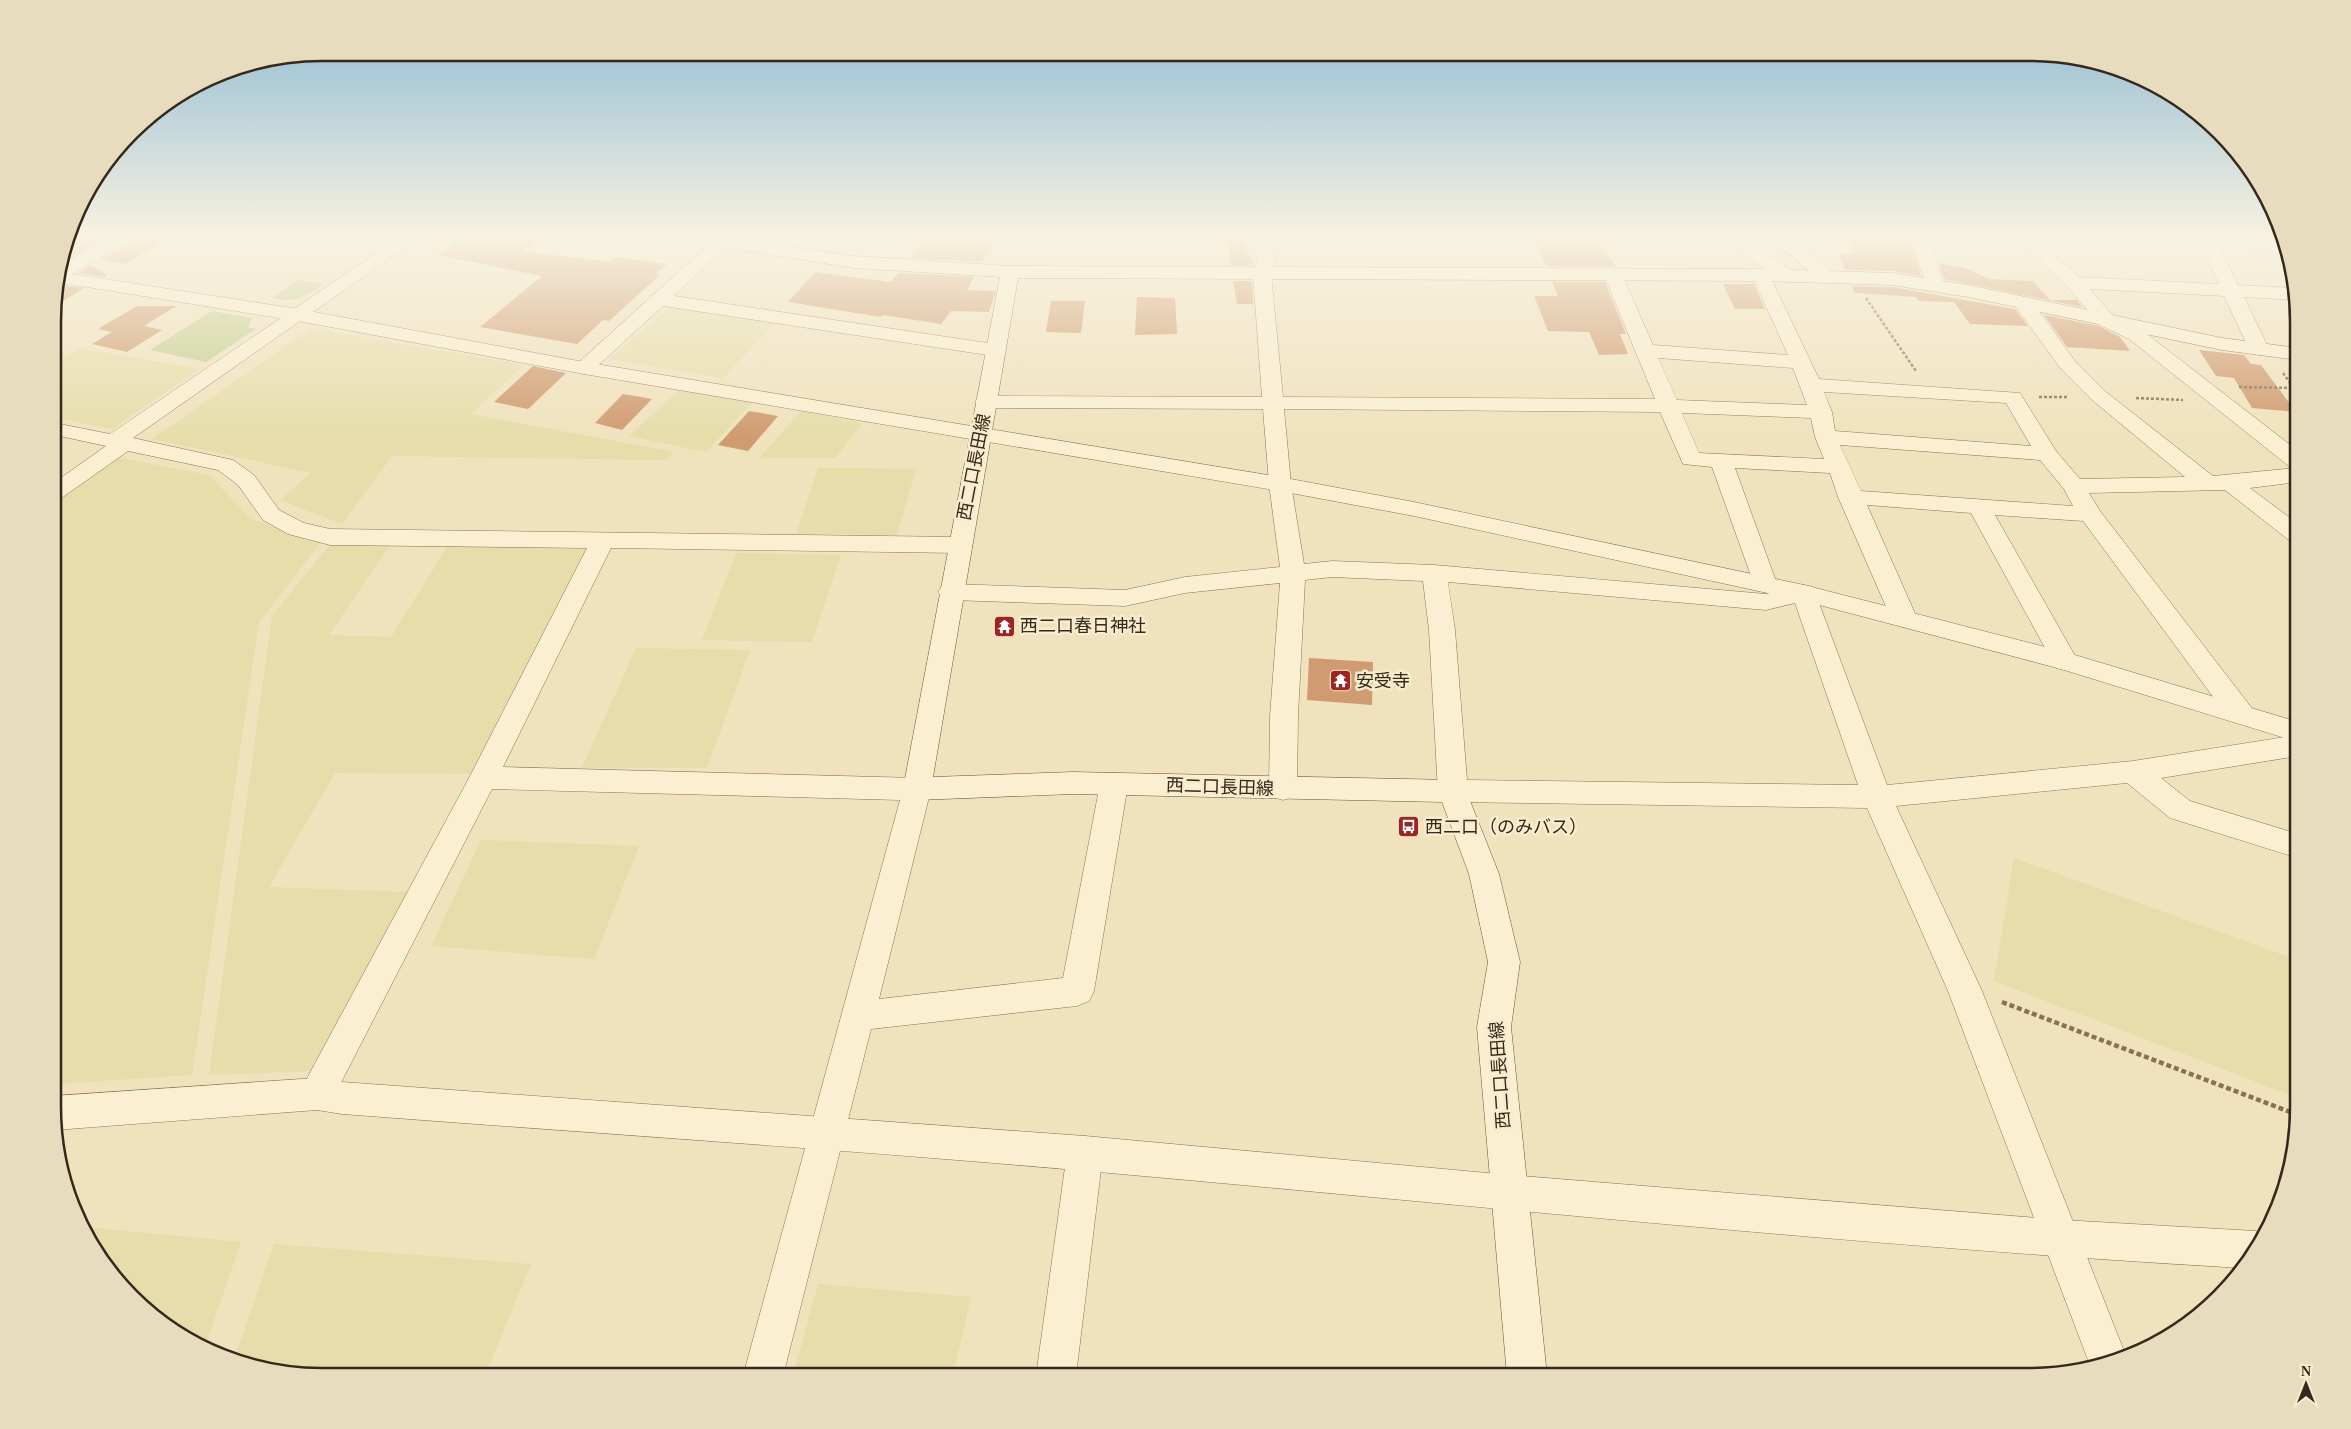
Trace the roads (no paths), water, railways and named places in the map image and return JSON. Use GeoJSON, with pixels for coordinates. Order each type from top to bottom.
{"type":"FeatureCollection","features":[{"type":"Feature","properties":{"kind":"street"},"geometry":{"type":"LineString","coordinates":[[239,306],[584,368],[1280,484],[1414,509],[1804,592],[2065,661],[2290,729]]}},
{"type":"Feature","properties":{"kind":"street"},"geometry":{"type":"LineString","coordinates":[[61,487],[119,442],[311,306]]}},
{"type":"Feature","properties":{"kind":"street"},"geometry":{"type":"LineString","coordinates":[[584,368],[654,306]]}},
{"type":"Feature","properties":{"kind":"street"},"geometry":{"type":"LineString","coordinates":[[698,306],[994,350]]}},
{"type":"Feature","properties":{"kind":"street","name":"西二口長田線"},"geometry":{"type":"LineString","coordinates":[[1003,306],[917,789],[978,785],[1114,784],[1283,789],[1453,791],[1484,874],[1504,962],[1494,1027],[1526,1368]]}},
{"type":"Feature","properties":{"kind":"street"},"geometry":{"type":"LineString","coordinates":[[1265,306],[1275,402],[1280,484],[1293,573],[1284,716],[1283,789]]}},
{"type":"Feature","properties":{"kind":"street"},"geometry":{"type":"LineString","coordinates":[[1626,306],[1691,459],[1840,467]]}},
{"type":"Feature","properties":{"kind":"street"},"geometry":{"type":"LineString","coordinates":[[1775,306],[1811,385],[1821,412],[1826,437],[1840,467],[1850,497],[1904,618]]}},
{"type":"Feature","properties":{"kind":"street"},"geometry":{"type":"LineString","coordinates":[[2024,306],[2068,365],[2099,396],[2207,482]]}},
{"type":"Feature","properties":{"kind":"street"},"geometry":{"type":"LineString","coordinates":[[2035,306],[2107,321],[2290,353]]}},
{"type":"Feature","properties":{"kind":"street"},"geometry":{"type":"LineString","coordinates":[[2094,306],[2107,321],[2136,335],[2290,456]]}},
{"type":"Feature","properties":{"kind":"street"},"geometry":{"type":"LineString","coordinates":[[2238,306],[2259,349]]}},
{"type":"Feature","properties":{"kind":"street"},"geometry":{"type":"LineString","coordinates":[[1645,352],[1801,362]]}},
{"type":"Feature","properties":{"kind":"street"},"geometry":{"type":"LineString","coordinates":[[1811,385],[2013,397],[2047,454],[2074,486],[2090,514],[2241,714]]}},
{"type":"Feature","properties":{"kind":"street"},"geometry":{"type":"LineString","coordinates":[[986,402],[1669,405],[1821,412]]}},
{"type":"Feature","properties":{"kind":"street"},"geometry":{"type":"LineString","coordinates":[[61,430],[225,465],[246,480],[271,515],[296,529],[330,537],[960,545]]}},
{"type":"Feature","properties":{"kind":"street"},"geometry":{"type":"LineString","coordinates":[[1826,437],[2047,454]]}},
{"type":"Feature","properties":{"kind":"street"},"geometry":{"type":"LineString","coordinates":[[1721,460],[1766,584]]}},
{"type":"Feature","properties":{"kind":"street"},"geometry":{"type":"LineString","coordinates":[[2074,486],[2230,483],[2290,476]]}},
{"type":"Feature","properties":{"kind":"street"},"geometry":{"type":"LineString","coordinates":[[2230,483],[2290,530]]}},
{"type":"Feature","properties":{"kind":"street"},"geometry":{"type":"LineString","coordinates":[[1850,497],[2090,514]]}},
{"type":"Feature","properties":{"kind":"street"},"geometry":{"type":"LineString","coordinates":[[1979,506],[2065,661]]}},
{"type":"Feature","properties":{"kind":"street"},"geometry":{"type":"LineString","coordinates":[[317,1094],[483,778],[603,540]]}},
{"type":"Feature","properties":{"kind":"street"},"geometry":{"type":"LineString","coordinates":[[951,592],[1125,598],[1185,584],[1332,569],[1434,573],[1766,602],[1804,592]]}},
{"type":"Feature","properties":{"kind":"street"},"geometry":{"type":"LineString","coordinates":[[1434,573],[1442,630],[1453,791],[1877,797],[2133,772],[2290,746]]}},
{"type":"Feature","properties":{"kind":"street"},"geometry":{"type":"LineString","coordinates":[[1804,592],[1877,797],[1965,991],[2107,1356]]}},
{"type":"Feature","properties":{"kind":"street"},"geometry":{"type":"LineString","coordinates":[[2133,772],[2180,810],[2290,844]]}},
{"type":"Feature","properties":{"kind":"street"},"geometry":{"type":"LineString","coordinates":[[483,778],[917,789],[766,1368]]}},
{"type":"Feature","properties":{"kind":"street"},"geometry":{"type":"LineString","coordinates":[[858,1016],[1077,991],[1114,784]]}},
{"type":"Feature","properties":{"kind":"street"},"geometry":{"type":"LineString","coordinates":[[61,1113],[317,1094],[342,1098],[1085,1153],[1509,1193],[2062,1239],[2247,1250]]}},
{"type":"Feature","properties":{"kind":"street"},"geometry":{"type":"LineString","coordinates":[[1057,1368],[1085,1153]]}},
{"type":"Feature","properties":{"kind":"place","name":"西二口春日神社"},"geometry":{"type":"Point","coordinates":[1004,626]}},
{"type":"Feature","properties":{"kind":"place","name":"安受寺"},"geometry":{"type":"Point","coordinates":[1340,681]}},
{"type":"Feature","properties":{"kind":"place","name":"西二口（のみバス）"},"geometry":{"type":"Point","coordinates":[1409,827]}}]}
